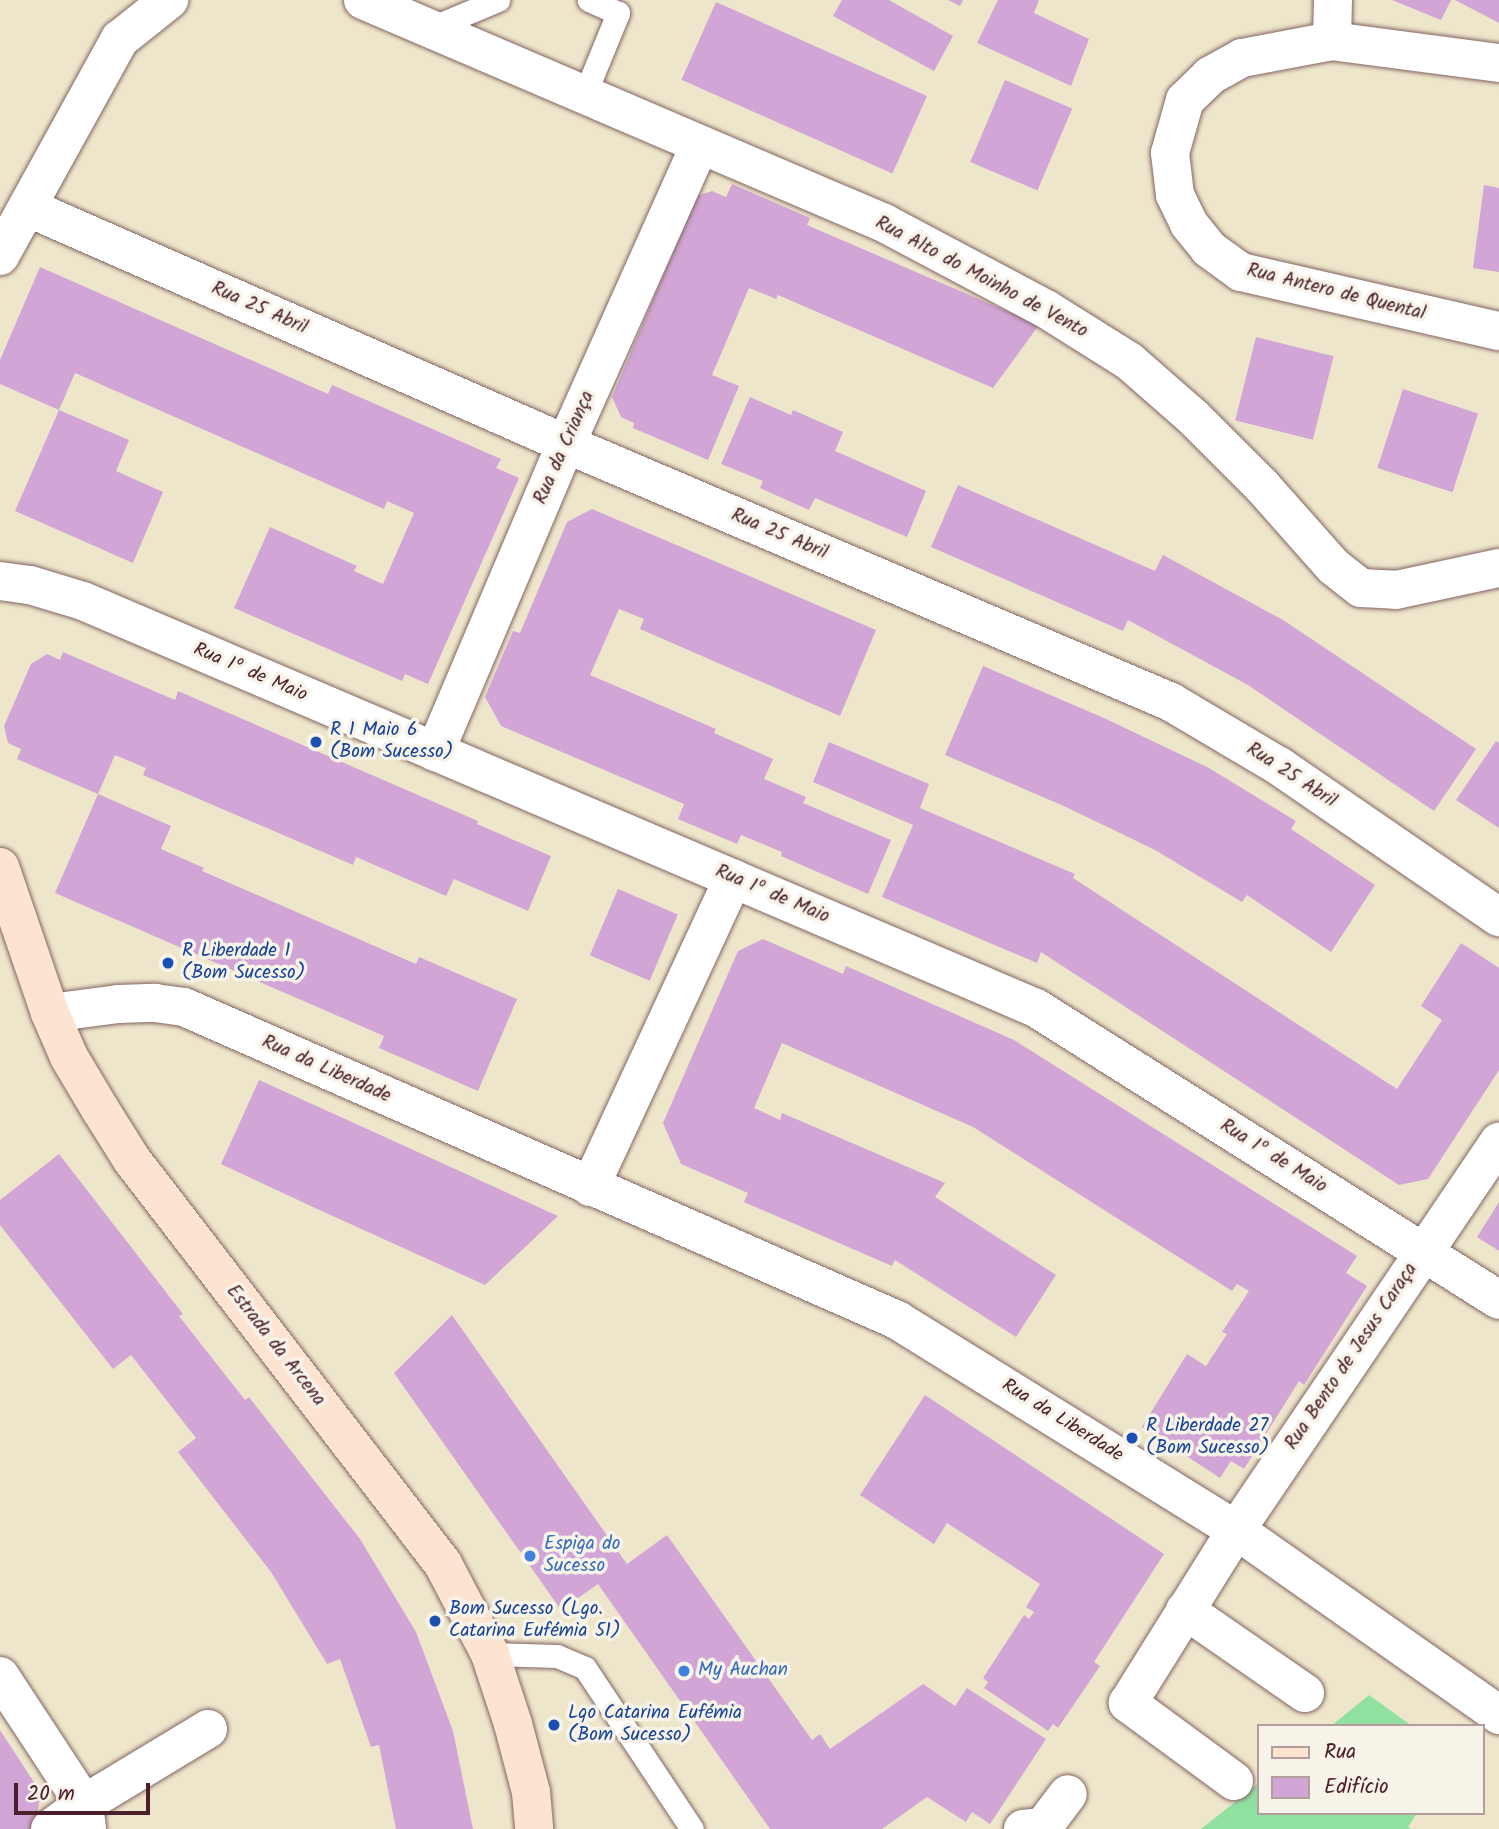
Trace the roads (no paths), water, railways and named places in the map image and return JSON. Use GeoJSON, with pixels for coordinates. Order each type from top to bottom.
{"type":"FeatureCollection","features":[{"type":"Feature","properties":{"kind":"street"},"geometry":{"type":"LineString","coordinates":[[0,256],[29,208],[120,39],[169,0]]}},
{"type":"Feature","properties":{"kind":"street","name":"Rua Alto do Moinho de Vento"},"geometry":{"type":"LineString","coordinates":[[363,0],[884,223],[1046,309],[1129,361],[1193,417],[1262,486],[1334,567],[1361,588],[1396,590],[1499,568]]}},
{"type":"Feature","properties":{"kind":"street"},"geometry":{"type":"LineString","coordinates":[[1332,41],[1333,0]]}},
{"type":"Feature","properties":{"kind":"street","name":"Rua Antero de Quental"},"geometry":{"type":"LineString","coordinates":[[1499,63],[1332,41],[1242,58],[1210,76],[1185,100],[1170,153],[1175,195],[1189,224],[1209,249],[1241,272],[1499,331]]}},
{"type":"Feature","properties":{"kind":"street","name":"Rua da Criança"},"geometry":{"type":"LineString","coordinates":[[435,752],[566,444],[699,146]]}},
{"type":"Feature","properties":{"kind":"street","name":"Rua 25 Abril"},"geometry":{"type":"LineString","coordinates":[[29,208],[566,444],[1171,702],[1279,766],[1499,917]]}},
{"type":"Feature","properties":{"kind":"street","name":"Rua 1º de Maio"},"geometry":{"type":"LineString","coordinates":[[0,581],[30,585],[83,601],[1036,1008],[1499,1300]]}},
{"type":"Feature","properties":{"kind":"street","name":"Estrada da Arcena"},"geometry":{"type":"LineString","coordinates":[[1,873],[50,1013],[69,1057],[132,1160],[443,1564],[490,1654],[528,1781],[534,1829]]}},
{"type":"Feature","properties":{"kind":"street"},"geometry":{"type":"LineString","coordinates":[[590,1187],[733,878]]}},
{"type":"Feature","properties":{"kind":"street","name":"Rua da Liberdade"},"geometry":{"type":"LineString","coordinates":[[50,1013],[118,1004],[155,1003],[184,1007],[897,1320],[1236,1530],[1499,1715]]}},
{"type":"Feature","properties":{"kind":"street","name":"Rua Bento de Jesus Caraça"},"geometry":{"type":"LineString","coordinates":[[1234,1781],[1128,1703],[1236,1530],[1499,1142]]}},
{"type":"Feature","properties":{"kind":"street"},"geometry":{"type":"LineString","coordinates":[[1185,1610],[1305,1693]]}},
{"type":"Feature","properties":{"kind":"street"},"geometry":{"type":"LineString","coordinates":[[0,1676],[86,1816]]}},
{"type":"Feature","properties":{"kind":"street"},"geometry":{"type":"LineString","coordinates":[[50,1829],[86,1816],[208,1729]]}},
{"type":"Feature","properties":{"kind":"street"},"geometry":{"type":"LineString","coordinates":[[1023,1829],[1043,1827],[1068,1794]]}},
{"type":"Feature","properties":{"kind":"lane"},"geometry":{"type":"LineString","coordinates":[[429,29],[498,0]]}},
{"type":"Feature","properties":{"kind":"lane"},"geometry":{"type":"LineString","coordinates":[[584,96],[618,13],[589,0]]}},
{"type":"Feature","properties":{"kind":"lane"},"geometry":{"type":"LineString","coordinates":[[490,1654],[557,1656],[585,1668],[692,1829]]}},
{"type":"Feature","properties":{"kind":"place","name":"R 1 Maio 6 (Bom Sucesso)"},"geometry":{"type":"Point","coordinates":[316,742]}},
{"type":"Feature","properties":{"kind":"place","name":"R Liberdade 1 (Bom Sucesso)"},"geometry":{"type":"Point","coordinates":[168,963]}},
{"type":"Feature","properties":{"kind":"place","name":"R Liberdade 27 (Bom Sucesso)"},"geometry":{"type":"Point","coordinates":[1132,1438]}},
{"type":"Feature","properties":{"kind":"place","name":"Espiga do Sucesso"},"geometry":{"type":"Point","coordinates":[530,1556]}},
{"type":"Feature","properties":{"kind":"place","name":"Bom Sucesso (Lgo. Catarina Eufémia 51)"},"geometry":{"type":"Point","coordinates":[435,1621]}},
{"type":"Feature","properties":{"kind":"place","name":"My Auchan"},"geometry":{"type":"Point","coordinates":[684,1671]}},
{"type":"Feature","properties":{"kind":"place","name":"Lgo Catarina Eufémia (Bom Sucesso)"},"geometry":{"type":"Point","coordinates":[554,1725]}}]}
